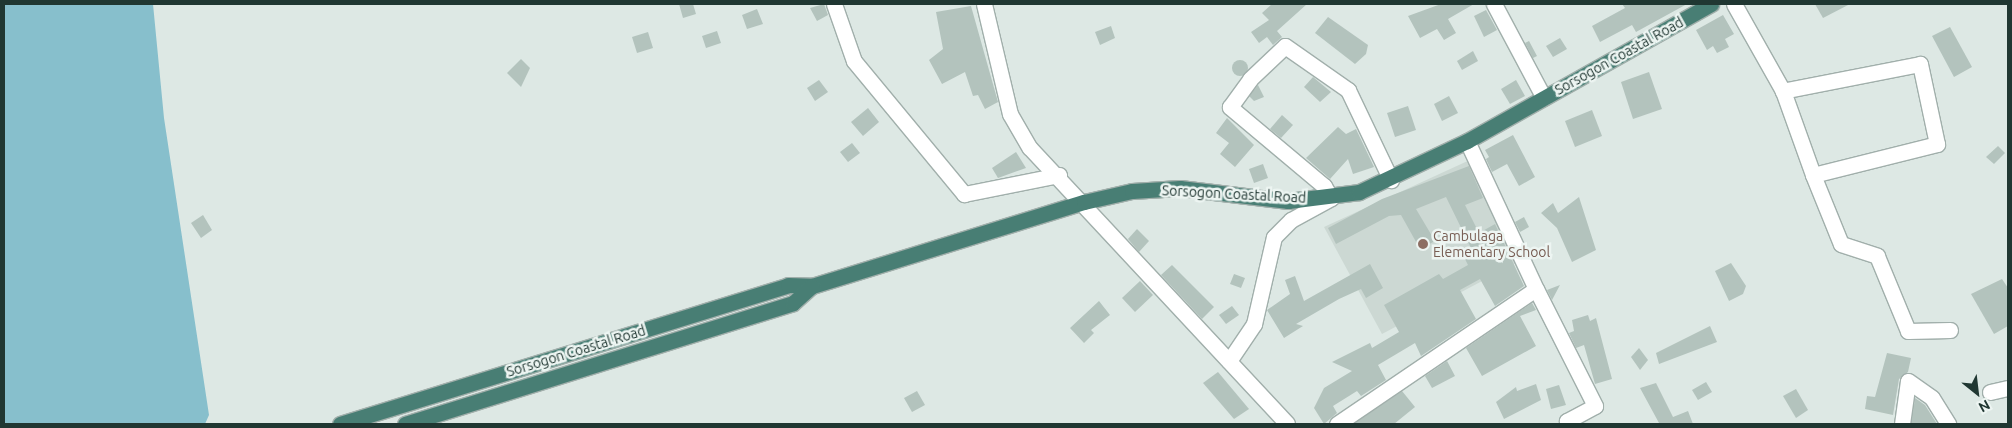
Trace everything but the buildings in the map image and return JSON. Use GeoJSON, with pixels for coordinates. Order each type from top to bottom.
{"type":"FeatureCollection","features":[{"type":"Feature","properties":{"kind":"highway","name":"Sorsogon Coastal Road"},"geometry":{"type":"LineString","coordinates":[[340,424],[788,285],[812,286],[1084,202],[1132,191],[1180,188],[1288,200],[1331,198],[1391,180],[1467,141],[1711,4]]}},
{"type":"Feature","properties":{"kind":"highway","name":"Sorsogon Coastal Road"},"geometry":{"type":"LineString","coordinates":[[405,424],[793,303],[812,286]]}},
{"type":"Feature","properties":{"kind":"street"},"geometry":{"type":"LineString","coordinates":[[834,4],[854,61],[964,194],[1059,174]]}},
{"type":"Feature","properties":{"kind":"street"},"geometry":{"type":"LineString","coordinates":[[984,4],[1010,114],[1030,148],[1059,174],[1287,424]]}},
{"type":"Feature","properties":{"kind":"street"},"geometry":{"type":"LineString","coordinates":[[1494,4],[1544,98]]}},
{"type":"Feature","properties":{"kind":"street"},"geometry":{"type":"LineString","coordinates":[[1734,4],[1784,91],[1813,175],[1841,244],[1878,256],[1908,331],[1950,330]]}},
{"type":"Feature","properties":{"kind":"street"},"geometry":{"type":"LineString","coordinates":[[1229,361],[1254,324],[1274,237],[1291,220],[1331,198],[1324,186],[1230,107],[1250,79],[1285,46],[1348,90],[1391,180]]}},
{"type":"Feature","properties":{"kind":"street"},"geometry":{"type":"LineString","coordinates":[[1784,91],[1920,64],[1936,144],[1813,175]]}},
{"type":"Feature","properties":{"kind":"street"},"geometry":{"type":"LineString","coordinates":[[1467,141],[1536,289],[1595,406],[1567,421],[1569,424]]}},
{"type":"Feature","properties":{"kind":"street"},"geometry":{"type":"LineString","coordinates":[[1337,424],[1536,289]]}},
{"type":"Feature","properties":{"kind":"street"},"geometry":{"type":"LineString","coordinates":[[1902,424],[1908,380],[1932,398],[1948,424]]}},
{"type":"Feature","properties":{"kind":"street"},"geometry":{"type":"LineString","coordinates":[[1990,392],[2008,388]]}},
{"type":"Feature","properties":{"kind":"shaded area","name":"Cambulaga Elementary School"},"geometry":{"type":"Polygon","coordinates":[[[1472,159],[1520,261],[1382,334],[1324,227],[1472,159]]]}},
{"type":"Feature","properties":{"kind":"water"},"geometry":{"type":"Polygon","coordinates":[[[4,4],[153,4],[164,118],[209,415],[205,424],[4,424],[4,4]]]}},
{"type":"Feature","properties":{"kind":"place","name":"Cambulaga Elementary School"},"geometry":{"type":"Point","coordinates":[1423,244]}}]}
